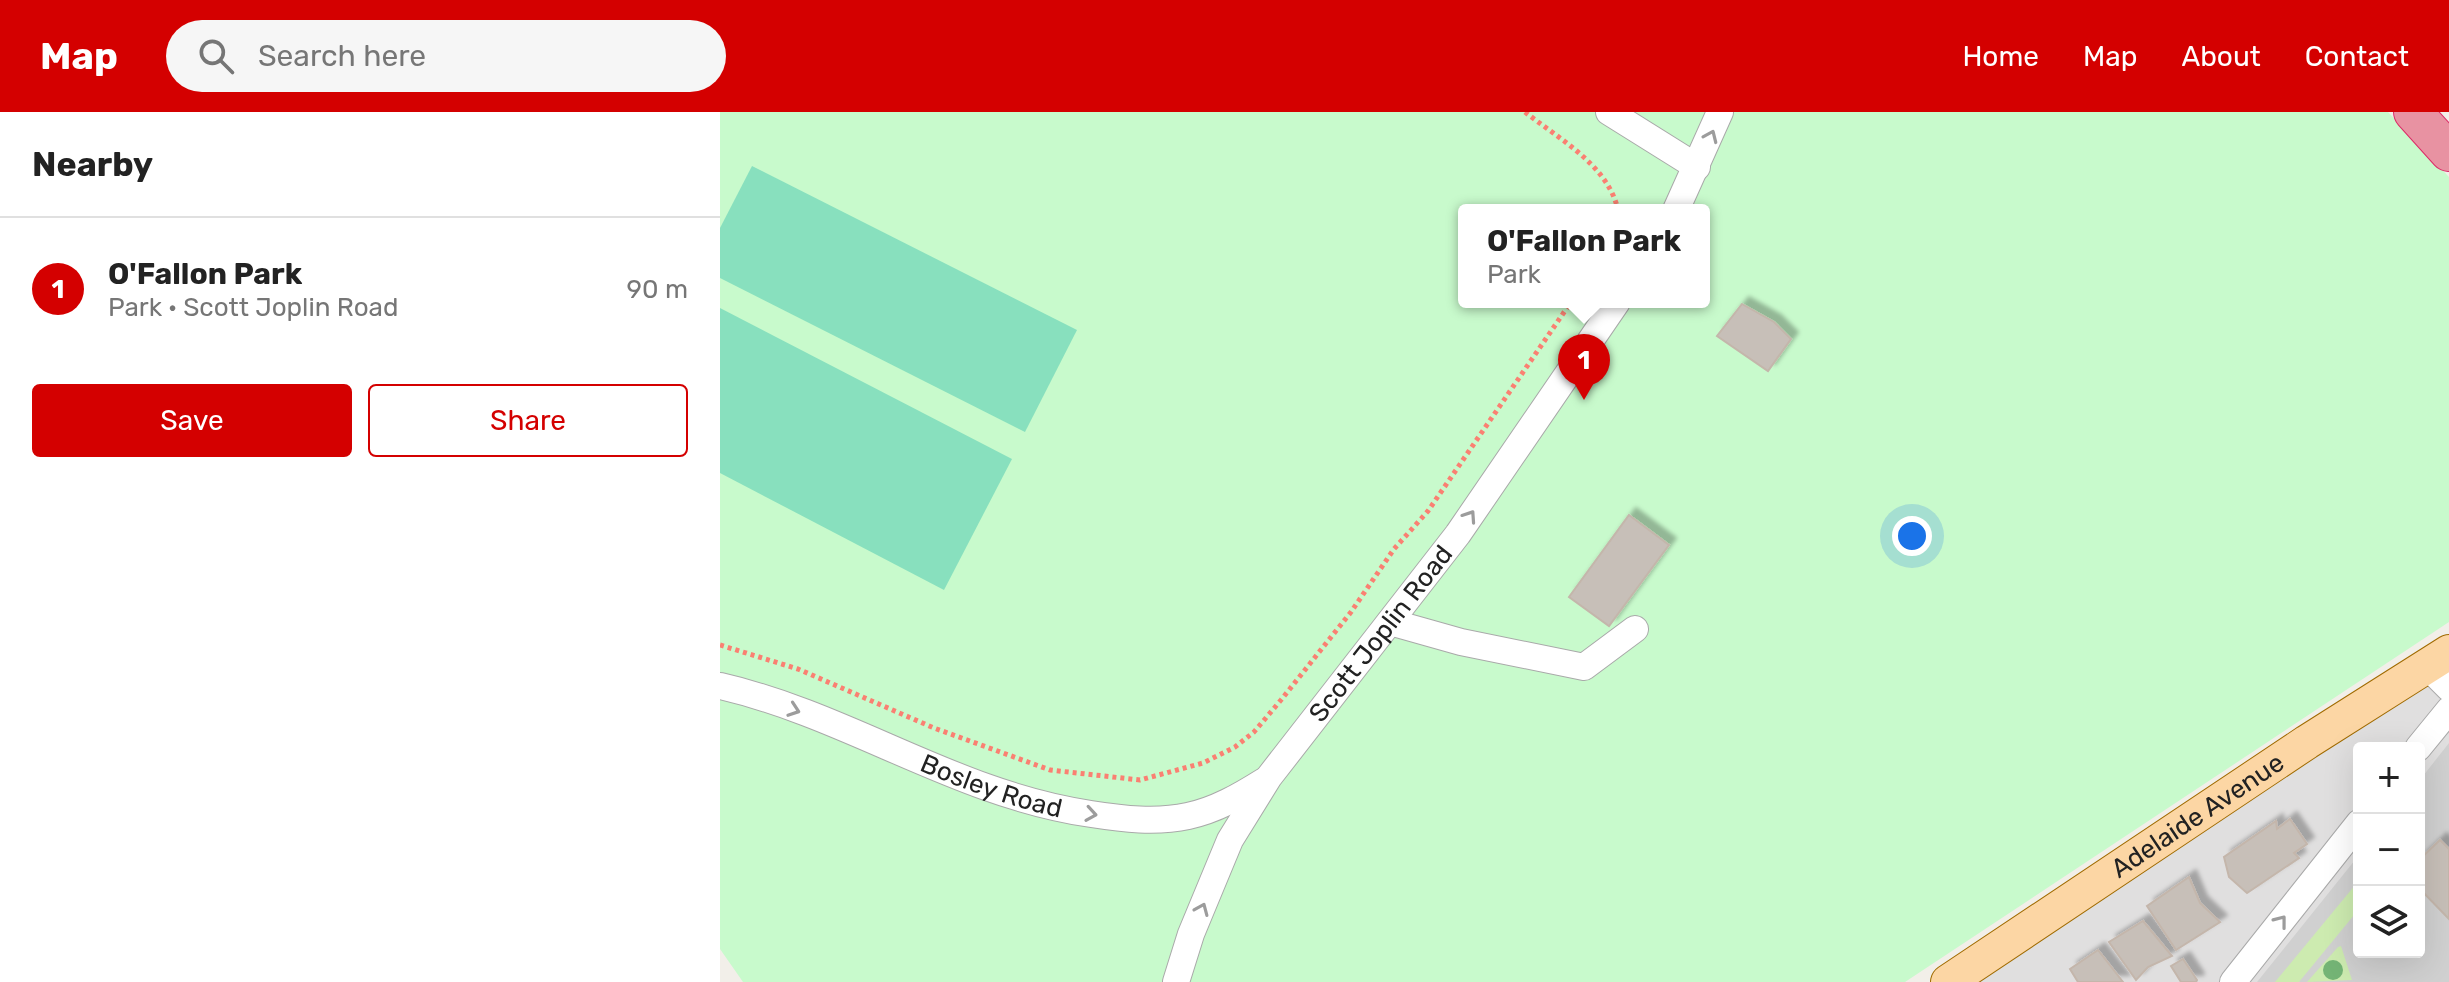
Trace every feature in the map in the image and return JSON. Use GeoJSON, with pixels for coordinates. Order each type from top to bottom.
{"type":"FeatureCollection","features":[{"type":"Feature","properties":{"kind":"highway"},"geometry":{"type":"LineString","coordinates":[[2413,112],[2449,152]]}},
{"type":"Feature","properties":{"kind":"main road","name":"Adelaide Avenue"},"geometry":{"type":"LineString","coordinates":[[1948,982],[2442,669]]}},
{"type":"Feature","properties":{"kind":"street"},"geometry":{"type":"LineString","coordinates":[[1609,112],[1697,167]]}},
{"type":"Feature","properties":{"kind":"street"},"geometry":{"type":"LineString","coordinates":[[1679,204],[1720,112]]}},
{"type":"Feature","properties":{"kind":"street","name":"Scott Joplin Road"},"geometry":{"type":"LineString","coordinates":[[1176,982],[1191,934],[1230,840],[1269,777],[1458,534],[1613,308]]}},
{"type":"Feature","properties":{"kind":"street"},"geometry":{"type":"LineString","coordinates":[[1390,622],[1475,645],[1584,667],[1635,629]]}},
{"type":"Feature","properties":{"kind":"street","name":"Bosley Road"},"geometry":{"type":"LineString","coordinates":[[720,686],[837,725],[958,779],[1018,800],[1084,813],[1135,820],[1187,816],[1230,802],[1269,777]]}},
{"type":"Feature","properties":{"kind":"street"},"geometry":{"type":"LineString","coordinates":[[2423,742],[2449,710]]}},
{"type":"Feature","properties":{"kind":"street"},"geometry":{"type":"LineString","coordinates":[[2233,982],[2353,831]]}},
{"type":"Feature","properties":{"kind":"path"},"geometry":{"type":"LineString","coordinates":[[1525,112],[1597,169],[1611,187],[1616,204]]}},
{"type":"Feature","properties":{"kind":"path"},"geometry":{"type":"LineString","coordinates":[[720,645],[798,669],[934,728],[1050,770],[1140,780],[1203,763],[1235,747],[1254,732],[1351,612],[1394,549],[1428,511],[1567,308]]}},
{"type":"Feature","properties":{"kind":"shaded area"},"geometry":{"type":"Polygon","coordinates":[[[2449,652],[2449,982],[1949,982],[2449,652]]]}},
{"type":"Feature","properties":{"kind":"shaded area"},"geometry":{"type":"Polygon","coordinates":[[[2449,743],[2449,982],[2257,982],[2353,862],[2353,958],[2425,958],[2425,773],[2449,743]]]}},
{"type":"Feature","properties":{"kind":"green space"},"geometry":{"type":"Polygon","coordinates":[[[720,112],[2388,112],[2449,177],[2449,622],[1905,982],[743,982],[720,949],[720,112]]]}},
{"type":"Feature","properties":{"kind":"green space"},"geometry":{"type":"Polygon","coordinates":[[[752,166],[1077,330],[1025,432],[720,278],[720,228],[752,166]]]}},
{"type":"Feature","properties":{"kind":"green space"},"geometry":{"type":"Polygon","coordinates":[[[720,308],[1012,459],[944,590],[720,473],[720,308]]]}},
{"type":"Feature","properties":{"kind":"green space"},"geometry":{"type":"Polygon","coordinates":[[[2353,888],[2353,916],[2299,982],[2275,982],[2353,888]]]}},
{"type":"Feature","properties":{"kind":"green space"},"geometry":{"type":"Polygon","coordinates":[[[2341,946],[2352,980],[2307,982],[2338,947],[2341,946]]]}},
{"type":"Feature","properties":{"kind":"building"},"geometry":{"type":"Polygon","coordinates":[[[1742,304],[1774,322],[1791,339],[1768,371],[1717,336],[1742,304]]]}},
{"type":"Feature","properties":{"kind":"building"},"geometry":{"type":"Polygon","coordinates":[[[1629,515],[1669,545],[1609,626],[1569,597],[1629,515]]]}},
{"type":"Feature","properties":{"kind":"building"},"geometry":{"type":"Polygon","coordinates":[[[2290,819],[2307,844],[2294,853],[2299,858],[2247,893],[2229,877],[2224,857],[2276,821],[2277,829],[2290,819]]]}},
{"type":"Feature","properties":{"kind":"building"},"geometry":{"type":"Polygon","coordinates":[[[2440,840],[2449,849],[2449,919],[2425,894],[2425,854],[2440,840]]]}},
{"type":"Feature","properties":{"kind":"building"},"geometry":{"type":"Polygon","coordinates":[[[2189,877],[2200,903],[2220,922],[2176,950],[2147,906],[2189,877]]]}},
{"type":"Feature","properties":{"kind":"building"},"geometry":{"type":"Polygon","coordinates":[[[2143,921],[2172,956],[2148,967],[2136,980],[2109,942],[2143,921]]]}},
{"type":"Feature","properties":{"kind":"building"},"geometry":{"type":"Polygon","coordinates":[[[2098,950],[2123,982],[2078,982],[2070,969],[2098,950]]]}},
{"type":"Feature","properties":{"kind":"building"},"geometry":{"type":"Polygon","coordinates":[[[2183,959],[2196,982],[2181,982],[2171,966],[2183,959]]]}},
{"type":"Feature","properties":{"kind":"place","name":"O'Fallon Park"},"geometry":{"type":"Point","coordinates":[1584,400]}}]}
